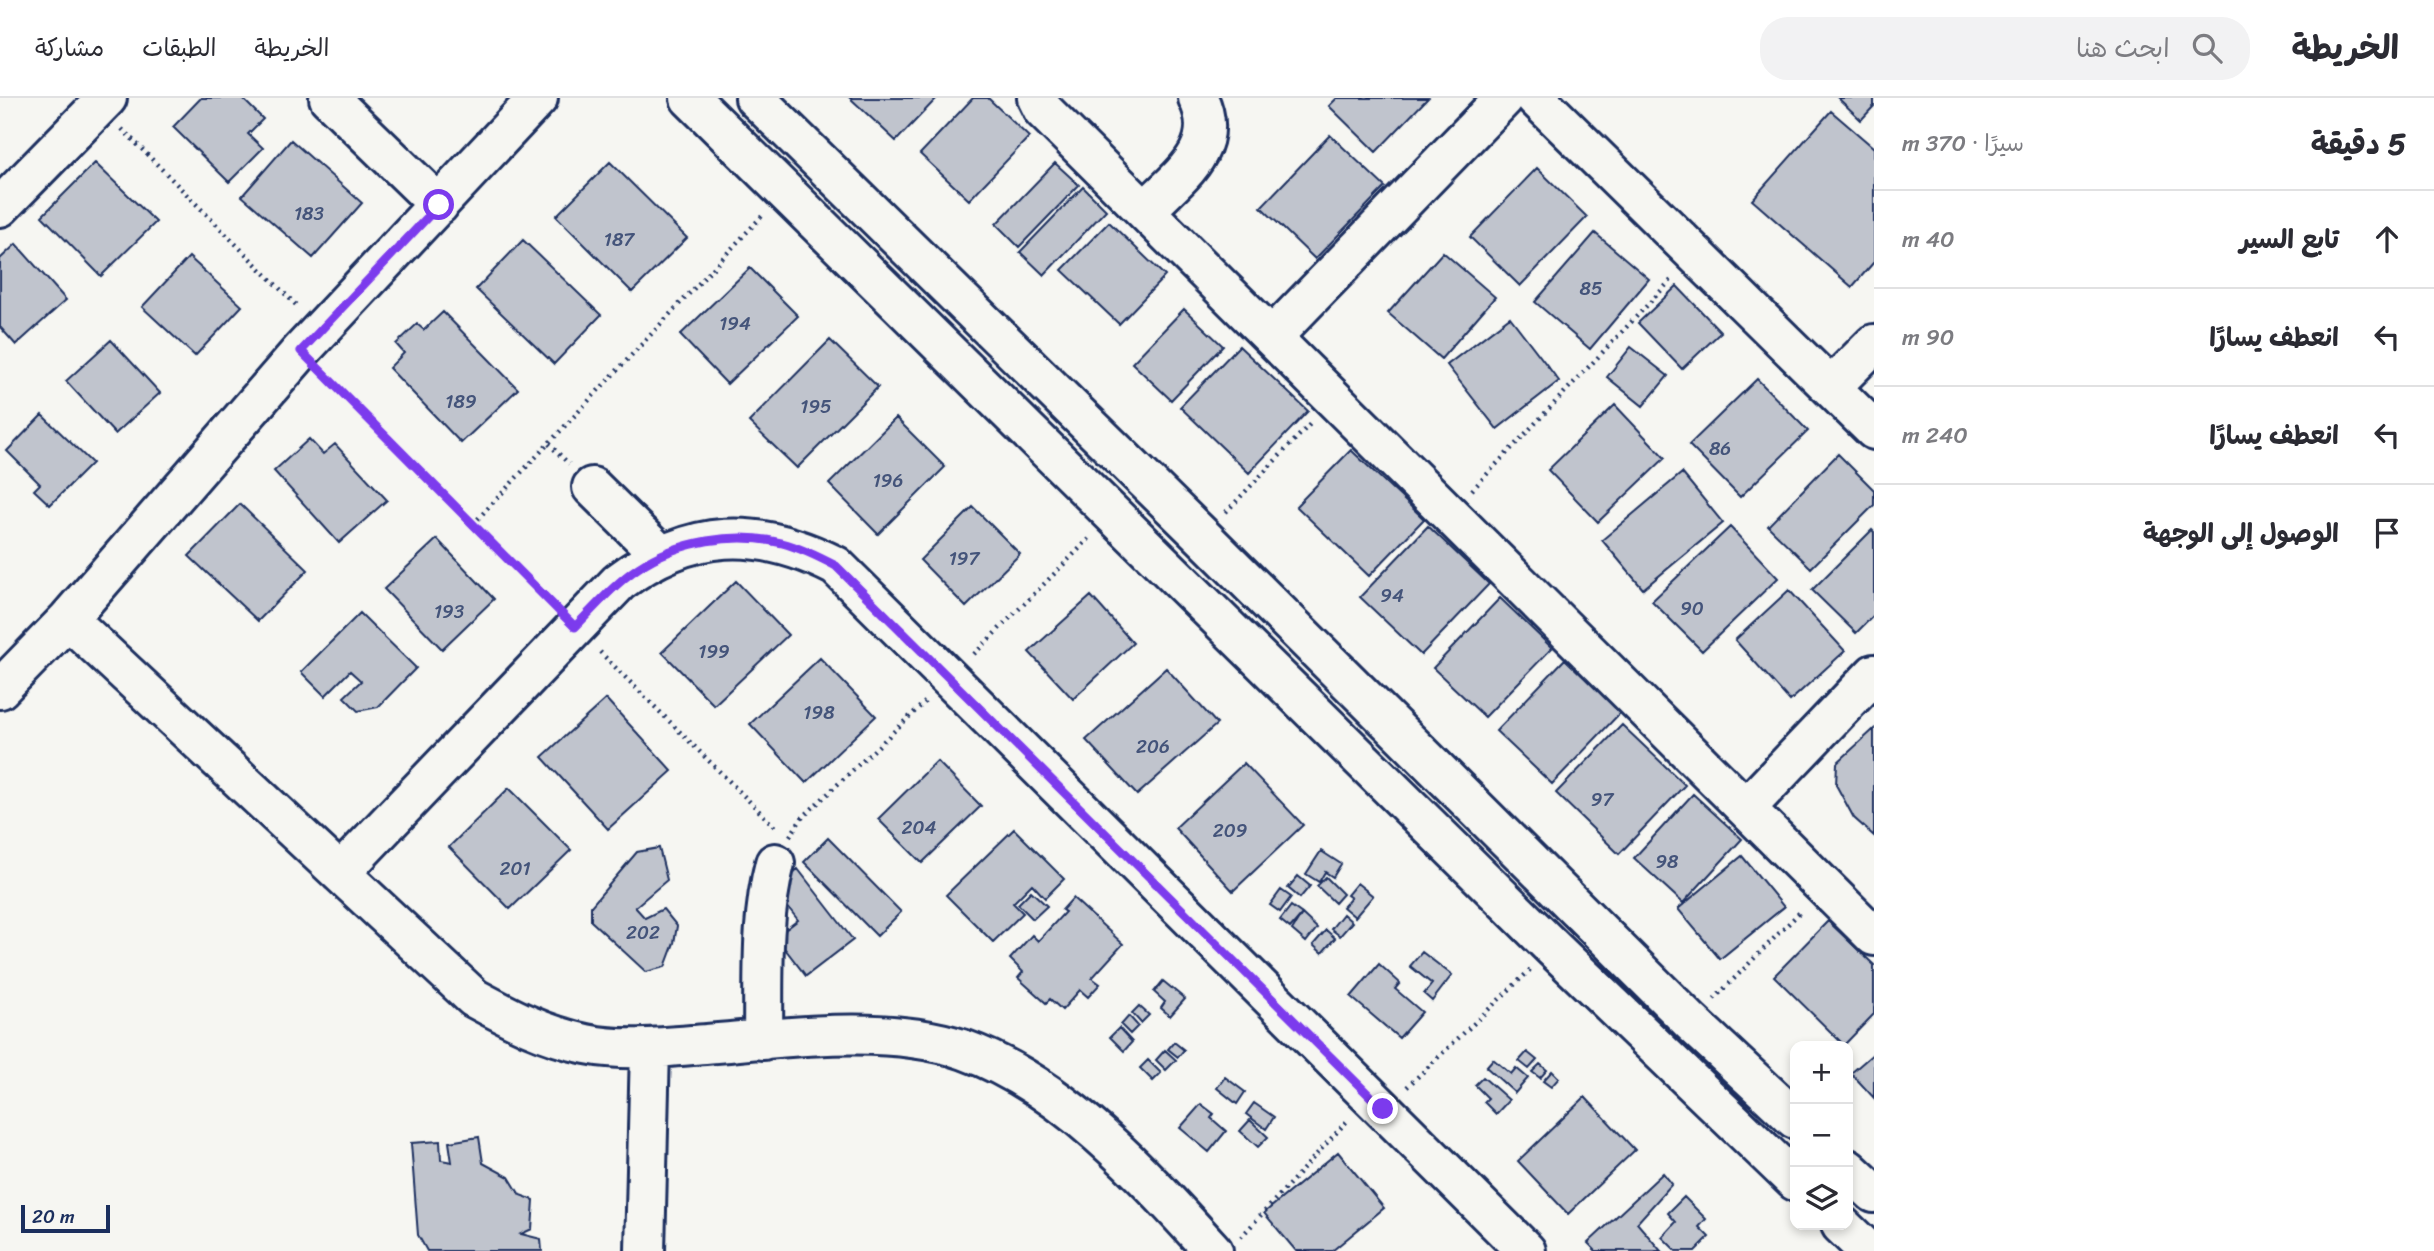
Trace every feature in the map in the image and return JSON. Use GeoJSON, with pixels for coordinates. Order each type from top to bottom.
{"type":"FeatureCollection","features":[{"type":"Feature","properties":{"kind":"street"},"geometry":{"type":"LineString","coordinates":[[329,98],[439,205]]}},
{"type":"Feature","properties":{"kind":"street"},"geometry":{"type":"LineString","coordinates":[[0,689],[68,619],[311,340],[538,98]]}},
{"type":"Feature","properties":{"kind":"street"},"geometry":{"type":"LineString","coordinates":[[690,98],[1553,948],[1789,1163]]}},
{"type":"Feature","properties":{"kind":"street"},"geometry":{"type":"LineString","coordinates":[[755,98],[1203,537],[1691,1022],[1790,1114]]}},
{"type":"Feature","properties":{"kind":"street"},"geometry":{"type":"LineString","coordinates":[[1037,98],[1043,110],[1873,934]]}},
{"type":"Feature","properties":{"kind":"street"},"geometry":{"type":"LineString","coordinates":[[1145,211],[1196,158],[1204,143],[1206,127],[1198,98]]}},
{"type":"Feature","properties":{"kind":"street"},"geometry":{"type":"LineString","coordinates":[[1272,337],[1504,98]]}},
{"type":"Feature","properties":{"kind":"street"},"geometry":{"type":"LineString","coordinates":[[1536,98],[1874,430]]}},
{"type":"Feature","properties":{"kind":"street"},"geometry":{"type":"LineString","coordinates":[[0,207],[103,102]]}},
{"type":"Feature","properties":{"kind":"street"},"geometry":{"type":"LineString","coordinates":[[927,332],[963,302]]}},
{"type":"Feature","properties":{"kind":"street"},"geometry":{"type":"LineString","coordinates":[[1831,387],[1874,344]]}},
{"type":"Feature","properties":{"kind":"street"},"geometry":{"type":"LineString","coordinates":[[592,487],[661,555]]}},
{"type":"Feature","properties":{"kind":"street"},"geometry":{"type":"LineString","coordinates":[[340,873],[575,627],[639,567],[661,555],[700,542],[720,539],[750,538],[809,552],[836,566],[1526,1251]]}},
{"type":"Feature","properties":{"kind":"street"},"geometry":{"type":"LineString","coordinates":[[68,619],[474,998],[529,1028],[588,1045],[650,1048],[846,1034],[905,1037],[964,1050],[1018,1074],[1067,1110],[1120,1154],[1170,1203],[1225,1246]]}},
{"type":"Feature","properties":{"kind":"street"},"geometry":{"type":"LineString","coordinates":[[1746,808],[1874,674]]}},
{"type":"Feature","properties":{"kind":"street"},"geometry":{"type":"LineString","coordinates":[[763,1040],[765,916],[776,846]]}},
{"type":"Feature","properties":{"kind":"street"},"geometry":{"type":"LineString","coordinates":[[645,1251],[650,1048]]}},
{"type":"Feature","properties":{"kind":"street"},"geometry":{"type":"LineString","coordinates":[[1853,1174],[1874,1194]]}},
{"type":"Feature","properties":{"kind":"street"},"geometry":{"type":"LineString","coordinates":[[1846,1230],[1868,1251]]}},
{"type":"Feature","properties":{"kind":"path"},"geometry":{"type":"LineString","coordinates":[[103,102],[472,524],[575,627],[776,846]]}},
{"type":"Feature","properties":{"kind":"path"},"geometry":{"type":"LineString","coordinates":[[472,524],[785,191]]}},
{"type":"Feature","properties":{"kind":"path"},"geometry":{"type":"LineString","coordinates":[[1449,513],[1696,254]]}},
{"type":"Feature","properties":{"kind":"path"},"geometry":{"type":"LineString","coordinates":[[1203,537],[1334,398]]}},
{"type":"Feature","properties":{"kind":"path"},"geometry":{"type":"LineString","coordinates":[[1691,1022],[1825,887]]}},
{"type":"Feature","properties":{"kind":"path"},"geometry":{"type":"LineString","coordinates":[[1225,1246],[1376,1103],[1553,948]]}},
{"type":"Feature","properties":{"kind":"building"},"geometry":{"type":"Polygon","coordinates":[[[201,98],[242,98],[263,119],[248,134],[263,148],[229,182],[173,127],[201,98]]]}},
{"type":"Feature","properties":{"kind":"building"},"geometry":{"type":"Polygon","coordinates":[[[850,98],[937,98],[896,141],[850,98]]]}},
{"type":"Feature","properties":{"kind":"building"},"geometry":{"type":"Polygon","coordinates":[[[973,98],[988,98],[1029,137],[969,200],[920,154],[973,98]]]}},
{"type":"Feature","properties":{"kind":"building"},"geometry":{"type":"Polygon","coordinates":[[[1337,98],[1428,98],[1376,152],[1329,106],[1337,98]]]}},
{"type":"Feature","properties":{"kind":"building"},"geometry":{"type":"Polygon","coordinates":[[[1838,98],[1874,98],[1874,106],[1861,120],[1838,98]]]}},
{"type":"Feature","properties":{"kind":"building"},"geometry":{"type":"Polygon","coordinates":[[[1831,111],[1874,148],[1874,262],[1852,287],[1752,200],[1831,111]]]}},
{"type":"Feature","properties":{"kind":"building"},"geometry":{"type":"Polygon","coordinates":[[[1330,135],[1385,187],[1315,259],[1261,207],[1330,135]]]}},
{"type":"Feature","properties":{"kind":"building"},"geometry":{"type":"Polygon","coordinates":[[[291,140],[362,203],[313,258],[242,196],[291,140]]]}},
{"type":"Feature","properties":{"kind":"building"},"geometry":{"type":"Polygon","coordinates":[[[610,162],[687,238],[632,292],[556,216],[610,162]]]}},
{"type":"Feature","properties":{"kind":"building"},"geometry":{"type":"Polygon","coordinates":[[[95,163],[156,222],[101,276],[42,216],[95,163]]]}},
{"type":"Feature","properties":{"kind":"building"},"geometry":{"type":"Polygon","coordinates":[[[1055,163],[1079,185],[1019,247],[996,224],[1055,163]]]}},
{"type":"Feature","properties":{"kind":"building"},"geometry":{"type":"Polygon","coordinates":[[[1537,168],[1587,217],[1520,286],[1470,237],[1537,168]]]}},
{"type":"Feature","properties":{"kind":"building"},"geometry":{"type":"Polygon","coordinates":[[[1083,187],[1106,210],[1044,275],[1020,252],[1083,187]]]}},
{"type":"Feature","properties":{"kind":"building"},"geometry":{"type":"Polygon","coordinates":[[[1109,222],[1165,276],[1119,324],[1062,270],[1109,222]]]}},
{"type":"Feature","properties":{"kind":"building"},"geometry":{"type":"Polygon","coordinates":[[[1595,233],[1649,279],[1590,349],[1535,302],[1595,233]]]}},
{"type":"Feature","properties":{"kind":"building"},"geometry":{"type":"Polygon","coordinates":[[[523,240],[601,315],[554,364],[476,289],[523,240]]]}},
{"type":"Feature","properties":{"kind":"building"},"geometry":{"type":"Polygon","coordinates":[[[16,244],[66,300],[16,345],[0,327],[0,259],[16,244]]]}},
{"type":"Feature","properties":{"kind":"building"},"geometry":{"type":"Polygon","coordinates":[[[1443,252],[1495,297],[1441,359],[1388,313],[1443,252]]]}},
{"type":"Feature","properties":{"kind":"building"},"geometry":{"type":"Polygon","coordinates":[[[189,257],[242,306],[195,356],[142,307],[189,257]]]}},
{"type":"Feature","properties":{"kind":"building"},"geometry":{"type":"Polygon","coordinates":[[[750,268],[798,316],[727,384],[680,335],[750,268]]]}},
{"type":"Feature","properties":{"kind":"building"},"geometry":{"type":"Polygon","coordinates":[[[1677,286],[1721,332],[1682,369],[1638,323],[1677,286]]]}},
{"type":"Feature","properties":{"kind":"building"},"geometry":{"type":"Polygon","coordinates":[[[1184,309],[1223,346],[1171,400],[1132,363],[1184,309]]]}},
{"type":"Feature","properties":{"kind":"building"},"geometry":{"type":"Polygon","coordinates":[[[443,312],[518,389],[461,443],[389,368],[404,353],[396,344],[417,324],[424,330],[443,312]]]}},
{"type":"Feature","properties":{"kind":"building"},"geometry":{"type":"Polygon","coordinates":[[[1510,317],[1559,381],[1497,429],[1447,365],[1510,317]]]}},
{"type":"Feature","properties":{"kind":"building"},"geometry":{"type":"Polygon","coordinates":[[[111,340],[160,393],[115,434],[66,381],[111,340]]]}},
{"type":"Feature","properties":{"kind":"building"},"geometry":{"type":"Polygon","coordinates":[[[830,340],[878,387],[797,468],[749,422],[830,340]]]}},
{"type":"Feature","properties":{"kind":"building"},"geometry":{"type":"Polygon","coordinates":[[[1239,346],[1308,411],[1249,473],[1180,407],[1239,346]]]}},
{"type":"Feature","properties":{"kind":"building"},"geometry":{"type":"Polygon","coordinates":[[[1631,347],[1668,376],[1643,406],[1607,377],[1631,347]]]}},
{"type":"Feature","properties":{"kind":"building"},"geometry":{"type":"Polygon","coordinates":[[[1757,379],[1808,431],[1740,497],[1689,445],[1757,379]]]}},
{"type":"Feature","properties":{"kind":"building"},"geometry":{"type":"Polygon","coordinates":[[[1615,405],[1665,458],[1598,522],[1548,470],[1615,405]]]}},
{"type":"Feature","properties":{"kind":"building"},"geometry":{"type":"Polygon","coordinates":[[[42,415],[92,463],[50,505],[34,490],[40,484],[7,451],[42,415]]]}},
{"type":"Feature","properties":{"kind":"building"},"geometry":{"type":"Polygon","coordinates":[[[896,418],[945,467],[878,534],[829,484],[896,418]]]}},
{"type":"Feature","properties":{"kind":"building"},"geometry":{"type":"Polygon","coordinates":[[[309,439],[323,454],[335,444],[387,500],[339,543],[274,471],[309,439]]]}},
{"type":"Feature","properties":{"kind":"building"},"geometry":{"type":"Polygon","coordinates":[[[1351,450],[1424,519],[1369,576],[1296,506],[1351,450]]]}},
{"type":"Feature","properties":{"kind":"building"},"geometry":{"type":"Polygon","coordinates":[[[1838,454],[1874,490],[1874,505],[1811,568],[1768,526],[1838,454]]]}},
{"type":"Feature","properties":{"kind":"building"},"geometry":{"type":"Polygon","coordinates":[[[1682,473],[1723,523],[1643,589],[1602,540],[1682,473]]]}},
{"type":"Feature","properties":{"kind":"building"},"geometry":{"type":"Polygon","coordinates":[[[240,504],[308,570],[258,621],[189,556],[240,504]]]}},
{"type":"Feature","properties":{"kind":"building"},"geometry":{"type":"Polygon","coordinates":[[[973,507],[1020,554],[966,607],[920,560],[973,507]]]}},
{"type":"Feature","properties":{"kind":"building"},"geometry":{"type":"Polygon","coordinates":[[[1428,526],[1489,584],[1421,655],[1360,597],[1428,526]]]}},
{"type":"Feature","properties":{"kind":"building"},"geometry":{"type":"Polygon","coordinates":[[[1730,527],[1778,578],[1702,651],[1652,601],[1730,527]]]}},
{"type":"Feature","properties":{"kind":"building"},"geometry":{"type":"Polygon","coordinates":[[[1872,530],[1874,615],[1856,633],[1812,590],[1872,530]]]}},
{"type":"Feature","properties":{"kind":"building"},"geometry":{"type":"Polygon","coordinates":[[[437,539],[494,599],[442,649],[384,589],[437,539]]]}},
{"type":"Feature","properties":{"kind":"building"},"geometry":{"type":"Polygon","coordinates":[[[736,581],[788,635],[714,705],[662,652],[736,581]]]}},
{"type":"Feature","properties":{"kind":"building"},"geometry":{"type":"Polygon","coordinates":[[[1789,590],[1845,651],[1790,701],[1735,640],[1789,590]]]}},
{"type":"Feature","properties":{"kind":"building"},"geometry":{"type":"Polygon","coordinates":[[[1091,596],[1133,643],[1073,699],[1029,652],[1091,596]]]}},
{"type":"Feature","properties":{"kind":"building"},"geometry":{"type":"Polygon","coordinates":[[[1500,598],[1552,648],[1485,717],[1433,668],[1500,598]]]}},
{"type":"Feature","properties":{"kind":"building"},"geometry":{"type":"Polygon","coordinates":[[[360,613],[416,668],[378,707],[358,711],[344,697],[361,681],[350,671],[325,696],[301,672],[360,613]]]}},
{"type":"Feature","properties":{"kind":"building"},"geometry":{"type":"Polygon","coordinates":[[[820,658],[876,716],[806,783],[750,724],[820,658]]]}},
{"type":"Feature","properties":{"kind":"building"},"geometry":{"type":"Polygon","coordinates":[[[1565,659],[1621,712],[1552,784],[1496,731],[1565,659]]]}},
{"type":"Feature","properties":{"kind":"building"},"geometry":{"type":"Polygon","coordinates":[[[1166,668],[1217,724],[1137,795],[1086,740],[1166,668]]]}},
{"type":"Feature","properties":{"kind":"building"},"geometry":{"type":"Polygon","coordinates":[[[606,699],[672,771],[608,829],[542,757],[606,699]]]}},
{"type":"Feature","properties":{"kind":"building"},"geometry":{"type":"Polygon","coordinates":[[[1622,725],[1685,785],[1619,854],[1556,793],[1622,725]]]}},
{"type":"Feature","properties":{"kind":"building"},"geometry":{"type":"Polygon","coordinates":[[[1874,729],[1874,836],[1854,818],[1836,785],[1837,763],[1874,729]]]}},
{"type":"Feature","properties":{"kind":"building"},"geometry":{"type":"Polygon","coordinates":[[[937,761],[981,806],[922,863],[878,819],[937,761]]]}},
{"type":"Feature","properties":{"kind":"building"},"geometry":{"type":"Polygon","coordinates":[[[1244,763],[1303,825],[1233,891],[1175,828],[1244,763]]]}},
{"type":"Feature","properties":{"kind":"building"},"geometry":{"type":"Polygon","coordinates":[[[509,788],[571,850],[510,909],[449,847],[509,788]]]}},
{"type":"Feature","properties":{"kind":"building"},"geometry":{"type":"Polygon","coordinates":[[[1693,794],[1742,839],[1683,903],[1634,858],[1693,794]]]}},
{"type":"Feature","properties":{"kind":"building"},"geometry":{"type":"Polygon","coordinates":[[[1014,829],[1064,879],[1045,898],[1032,884],[1013,903],[1023,913],[993,942],[946,895],[1014,829]]]}},
{"type":"Feature","properties":{"kind":"building"},"geometry":{"type":"Polygon","coordinates":[[[828,838],[901,912],[877,936],[804,862],[828,838]]]}},
{"type":"Feature","properties":{"kind":"building"},"geometry":{"type":"Polygon","coordinates":[[[659,848],[667,880],[635,907],[645,918],[663,909],[677,926],[665,967],[646,972],[591,921],[591,906],[637,852],[659,848]]]}},
{"type":"Feature","properties":{"kind":"building"},"geometry":{"type":"Polygon","coordinates":[[[1321,851],[1341,864],[1333,877],[1325,872],[1319,882],[1306,874],[1321,851]]]}},
{"type":"Feature","properties":{"kind":"building"},"geometry":{"type":"Polygon","coordinates":[[[1742,856],[1784,907],[1720,959],[1678,909],[1742,856]]]}},
{"type":"Feature","properties":{"kind":"building"},"geometry":{"type":"Polygon","coordinates":[[[798,869],[853,940],[806,976],[776,937],[798,920],[773,888],[798,869]]]}},
{"type":"Feature","properties":{"kind":"building"},"geometry":{"type":"Polygon","coordinates":[[[1298,876],[1310,886],[1300,898],[1288,888],[1298,876]]]}},
{"type":"Feature","properties":{"kind":"building"},"geometry":{"type":"Polygon","coordinates":[[[1326,877],[1343,894],[1335,903],[1317,886],[1326,877]]]}},
{"type":"Feature","properties":{"kind":"building"},"geometry":{"type":"Polygon","coordinates":[[[1357,883],[1373,896],[1355,917],[1343,907],[1351,898],[1347,895],[1357,883]]]}},
{"type":"Feature","properties":{"kind":"building"},"geometry":{"type":"Polygon","coordinates":[[[1281,890],[1291,897],[1280,912],[1270,905],[1281,890]]]}},
{"type":"Feature","properties":{"kind":"building"},"geometry":{"type":"Polygon","coordinates":[[[1031,891],[1047,906],[1033,919],[1018,904],[1031,891]]]}},
{"type":"Feature","properties":{"kind":"building"},"geometry":{"type":"Polygon","coordinates":[[[1073,898],[1123,944],[1092,978],[1100,984],[1088,997],[1080,990],[1062,1010],[1050,999],[1046,1003],[1018,978],[1023,972],[1010,959],[1032,935],[1038,941],[1065,912],[1062,910],[1073,898]]]}},
{"type":"Feature","properties":{"kind":"building"},"geometry":{"type":"Polygon","coordinates":[[[1291,906],[1302,914],[1290,928],[1280,920],[1291,906]]]}},
{"type":"Feature","properties":{"kind":"building"},"geometry":{"type":"Polygon","coordinates":[[[1302,914],[1317,928],[1306,942],[1292,930],[1302,914]]]}},
{"type":"Feature","properties":{"kind":"building"},"geometry":{"type":"Polygon","coordinates":[[[1343,914],[1352,922],[1340,936],[1331,929],[1343,914]]]}},
{"type":"Feature","properties":{"kind":"building"},"geometry":{"type":"Polygon","coordinates":[[[1828,921],[1874,965],[1874,1014],[1848,1041],[1840,1041],[1774,976],[1828,921]]]}},
{"type":"Feature","properties":{"kind":"building"},"geometry":{"type":"Polygon","coordinates":[[[1326,930],[1335,938],[1322,953],[1313,945],[1326,930]]]}},
{"type":"Feature","properties":{"kind":"building"},"geometry":{"type":"Polygon","coordinates":[[[1422,952],[1452,975],[1432,1001],[1424,994],[1432,984],[1410,966],[1422,952]]]}},
{"type":"Feature","properties":{"kind":"building"},"geometry":{"type":"Polygon","coordinates":[[[1379,964],[1400,983],[1395,989],[1422,1012],[1399,1038],[1351,997],[1379,964]]]}},
{"type":"Feature","properties":{"kind":"building"},"geometry":{"type":"Polygon","coordinates":[[[1163,981],[1185,999],[1170,1016],[1161,1008],[1165,1002],[1154,992],[1163,981]]]}},
{"type":"Feature","properties":{"kind":"building"},"geometry":{"type":"Polygon","coordinates":[[[1139,1006],[1149,1015],[1141,1023],[1132,1013],[1139,1006]]]}},
{"type":"Feature","properties":{"kind":"building"},"geometry":{"type":"Polygon","coordinates":[[[1129,1016],[1138,1026],[1130,1034],[1121,1025],[1129,1016]]]}},
{"type":"Feature","properties":{"kind":"building"},"geometry":{"type":"Polygon","coordinates":[[[1119,1028],[1132,1042],[1124,1051],[1110,1037],[1119,1028]]]}},
{"type":"Feature","properties":{"kind":"building"},"geometry":{"type":"Polygon","coordinates":[[[1174,1042],[1184,1050],[1178,1057],[1168,1049],[1174,1042]]]}},
{"type":"Feature","properties":{"kind":"building"},"geometry":{"type":"Polygon","coordinates":[[[1165,1050],[1176,1060],[1166,1070],[1156,1060],[1165,1050]]]}},
{"type":"Feature","properties":{"kind":"building"},"geometry":{"type":"Polygon","coordinates":[[[1527,1052],[1537,1060],[1529,1069],[1519,1061],[1527,1052]]]}},
{"type":"Feature","properties":{"kind":"building"},"geometry":{"type":"Polygon","coordinates":[[[1874,1053],[1874,1098],[1853,1075],[1853,1071],[1874,1053]]]}},
{"type":"Feature","properties":{"kind":"building"},"geometry":{"type":"Polygon","coordinates":[[[1493,1059],[1511,1074],[1516,1068],[1528,1078],[1515,1093],[1486,1067],[1493,1059]]]}},
{"type":"Feature","properties":{"kind":"building"},"geometry":{"type":"Polygon","coordinates":[[[1148,1060],[1161,1073],[1153,1081],[1140,1068],[1148,1060]]]}},
{"type":"Feature","properties":{"kind":"building"},"geometry":{"type":"Polygon","coordinates":[[[1540,1064],[1547,1070],[1540,1078],[1532,1072],[1540,1064]]]}},
{"type":"Feature","properties":{"kind":"building"},"geometry":{"type":"Polygon","coordinates":[[[1552,1071],[1559,1078],[1551,1087],[1543,1081],[1552,1071]]]}},
{"type":"Feature","properties":{"kind":"building"},"geometry":{"type":"Polygon","coordinates":[[[1225,1077],[1245,1092],[1237,1104],[1217,1088],[1225,1077]]]}},
{"type":"Feature","properties":{"kind":"building"},"geometry":{"type":"Polygon","coordinates":[[[1483,1077],[1509,1100],[1496,1114],[1484,1102],[1488,1098],[1475,1085],[1483,1077]]]}},
{"type":"Feature","properties":{"kind":"building"},"geometry":{"type":"Polygon","coordinates":[[[1585,1097],[1635,1150],[1568,1214],[1518,1161],[1585,1097]]]}},
{"type":"Feature","properties":{"kind":"building"},"geometry":{"type":"Polygon","coordinates":[[[1254,1103],[1274,1117],[1266,1129],[1246,1114],[1254,1103]]]}},
{"type":"Feature","properties":{"kind":"building"},"geometry":{"type":"Polygon","coordinates":[[[1201,1104],[1214,1114],[1211,1118],[1226,1131],[1209,1152],[1180,1128],[1201,1104]]]}},
{"type":"Feature","properties":{"kind":"building"},"geometry":{"type":"Polygon","coordinates":[[[1250,1120],[1268,1137],[1258,1147],[1240,1131],[1250,1120]]]}},
{"type":"Feature","properties":{"kind":"building"},"geometry":{"type":"Polygon","coordinates":[[[479,1137],[483,1163],[509,1177],[520,1195],[534,1200],[532,1229],[521,1234],[541,1239],[542,1251],[427,1251],[418,1235],[411,1143],[440,1141],[441,1160],[452,1162],[449,1142],[479,1137]]]}},
{"type":"Feature","properties":{"kind":"building"},"geometry":{"type":"Polygon","coordinates":[[[1338,1152],[1384,1208],[1332,1251],[1296,1251],[1264,1213],[1338,1152]]]}},
{"type":"Feature","properties":{"kind":"building"},"geometry":{"type":"Polygon","coordinates":[[[1663,1173],[1672,1184],[1637,1223],[1661,1251],[1596,1251],[1588,1243],[1663,1173]]]}},
{"type":"Feature","properties":{"kind":"building"},"geometry":{"type":"Polygon","coordinates":[[[1684,1197],[1706,1219],[1699,1227],[1709,1237],[1695,1251],[1676,1251],[1662,1237],[1676,1222],[1668,1213],[1684,1197]]]}},
{"type":"Feature","properties":{"kind":"route"},"geometry":{"type":"LineString","coordinates":[[439,205],[301,351],[575,627],[639,567],[690,544],[750,538],[809,552],[836,566],[1383,1109]]}}]}
